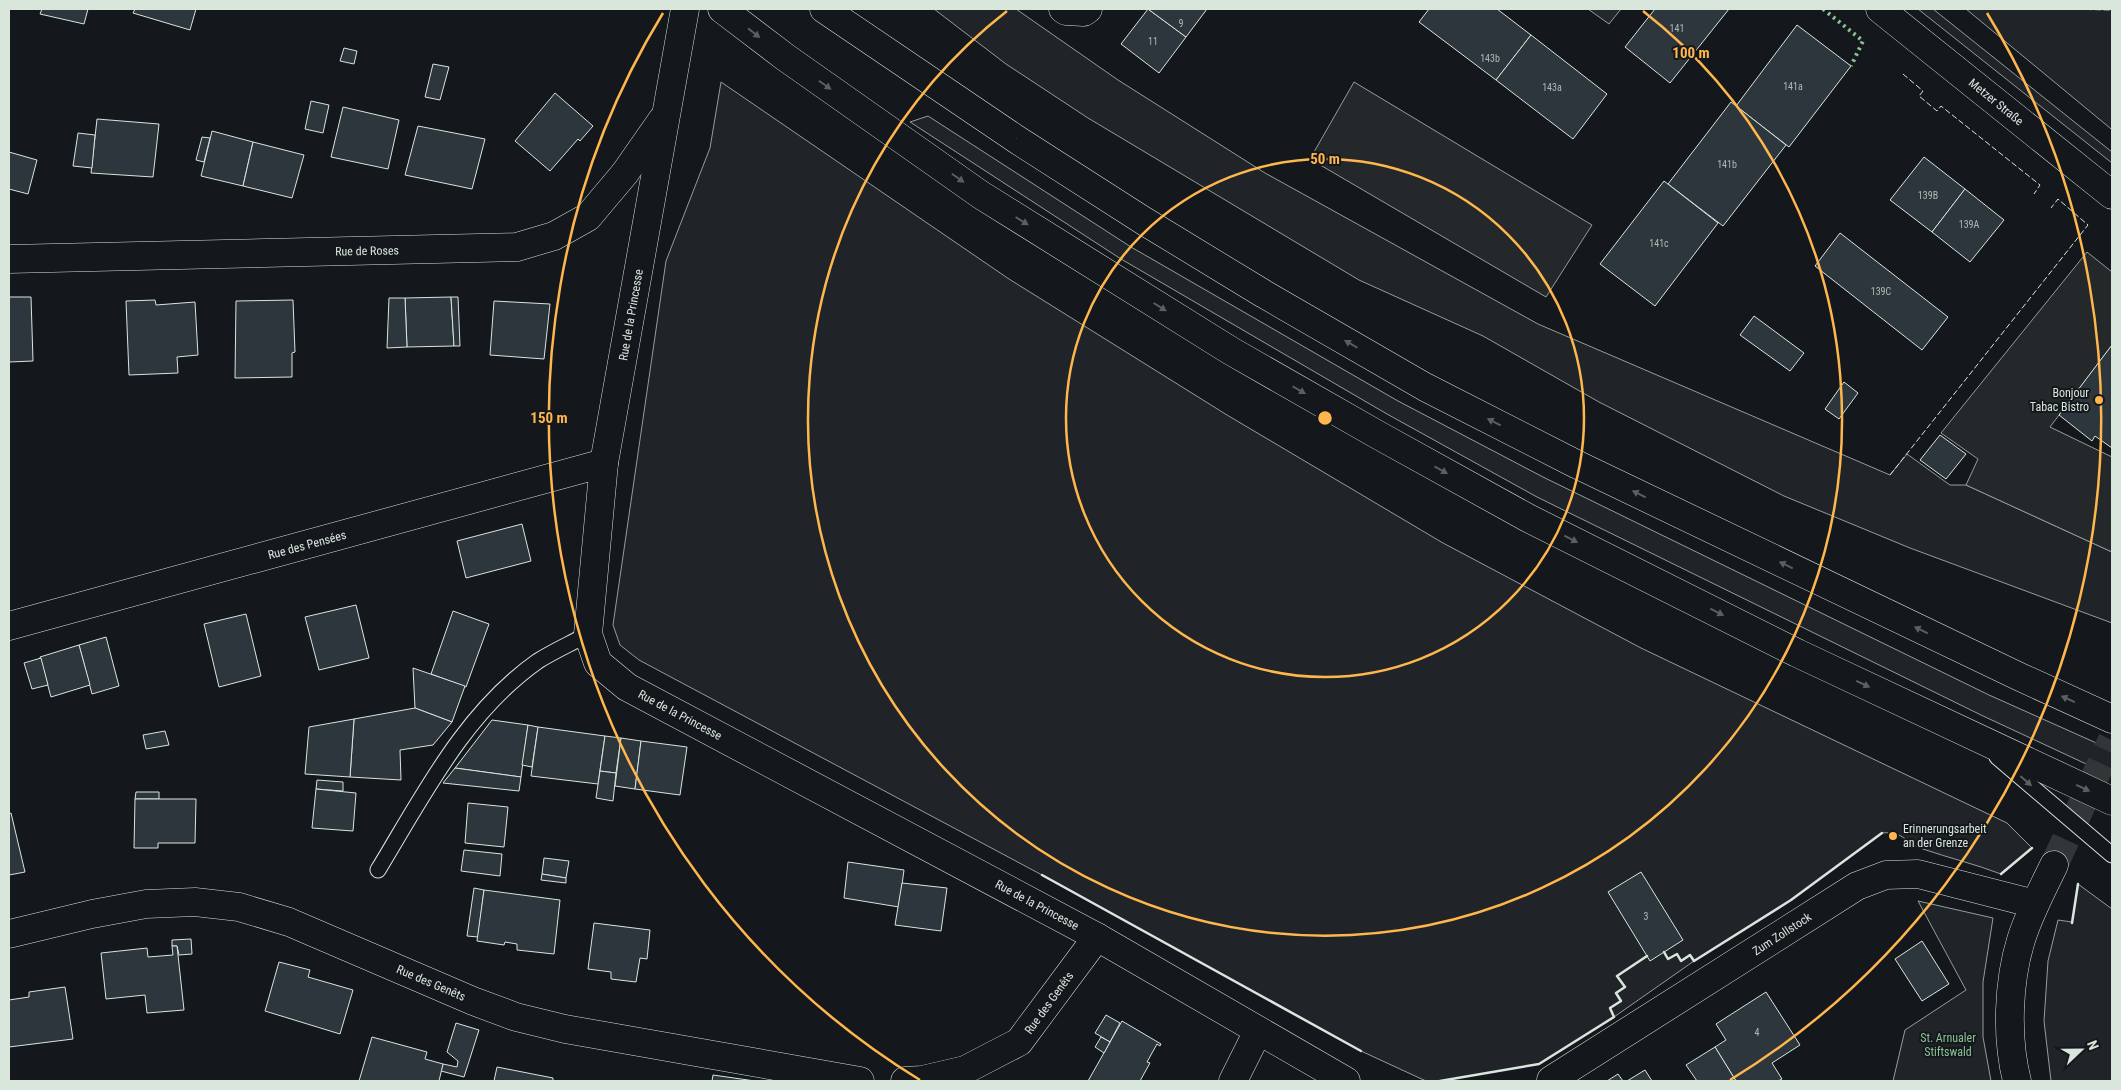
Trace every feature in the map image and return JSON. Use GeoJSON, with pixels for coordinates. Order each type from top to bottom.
{"type":"FeatureCollection","features":[{"type":"Feature","properties":{"kind":"main road","name":"Rue de la Princesse"},"geometry":{"type":"LineString","coordinates":[[685,9],[604,463],[588,634],[598,663],[628,687],[1097,937],[1346,1081]]}},
{"type":"Feature","properties":{"kind":"main road"},"geometry":{"type":"LineString","coordinates":[[722,9],[785,58],[981,194],[1231,351],[1378,436],[1528,518],[1796,653],[2112,801]]}},
{"type":"Feature","properties":{"kind":"main road"},"geometry":{"type":"LineString","coordinates":[[824,9],[1016,139],[1144,221],[1264,294],[1425,386],[1587,469],[2020,677],[2112,719]]}},
{"type":"Feature","properties":{"kind":"main road"},"geometry":{"type":"LineString","coordinates":[[1063,9],[1066,11],[1084,12],[1088,9]]}},
{"type":"Feature","properties":{"kind":"main road","name":"Metzer Straße"},"geometry":{"type":"LineString","coordinates":[[1880,9],[2112,195]]}},
{"type":"Feature","properties":{"kind":"main road","name":"Rue de Roses"},"geometry":{"type":"LineString","coordinates":[[9,259],[517,247],[554,236],[588,217],[625,173],[667,114]]}},
{"type":"Feature","properties":{"kind":"main road","name":"Rue des Pensées"},"geometry":{"type":"LineString","coordinates":[[9,626],[604,463]]}},
{"type":"Feature","properties":{"kind":"main road"},"geometry":{"type":"LineString","coordinates":[[2017,1081],[2010,1031],[2013,982],[2021,941],[2035,904],[2054,866]]}},
{"type":"Feature","properties":{"kind":"main road","name":"Zum Zollstock"},"geometry":{"type":"LineString","coordinates":[[1551,1080],[1857,886],[1886,875],[1918,874],[2035,904]]}},
{"type":"Feature","properties":{"kind":"main road","name":"Rue des Genêts"},"geometry":{"type":"LineString","coordinates":[[9,934],[92,914],[146,904],[195,902],[239,907],[289,922],[473,1001],[516,1017],[565,1029],[860,1081]]}},
{"type":"Feature","properties":{"kind":"main road","name":"Rue des Genêts"},"geometry":{"type":"LineString","coordinates":[[905,1081],[922,1080],[966,1070],[1019,1042],[1097,937]]}},
{"type":"Feature","properties":{"kind":"main road"},"geometry":{"type":"LineString","coordinates":[[1233,1081],[1258,1031]]}},
{"type":"Feature","properties":{"kind":"lane"},"geometry":{"type":"LineString","coordinates":[[378,870],[448,753],[498,695],[538,661],[588,634]]}},
{"type":"Feature","properties":{"kind":"lane"},"geometry":{"type":"LineString","coordinates":[[1976,738],[2112,856]]}},
{"type":"Feature","properties":{"kind":"green space"},"geometry":{"type":"Polygon","coordinates":[[[934,9],[1016,9],[1118,80],[1265,173],[1538,324],[1890,475],[1907,454],[1950,485],[1966,485],[2112,552],[2112,623],[1910,548],[1784,496],[1599,402],[1483,336],[1359,280],[1088,118],[1006,64],[934,9]]]}},
{"type":"Feature","properties":{"kind":"green space"},"geometry":{"type":"Polygon","coordinates":[[[1918,9],[1933,9],[2112,152],[2112,163],[1918,9]]]}},
{"type":"Feature","properties":{"kind":"green space"},"geometry":{"type":"Polygon","coordinates":[[[1966,9],[2112,9],[2112,130],[2110,128],[1966,9]]]}},
{"type":"Feature","properties":{"kind":"green space"},"geometry":{"type":"Polygon","coordinates":[[[721,82],[1009,279],[1227,415],[1443,543],[1641,648],[2007,823],[2032,848],[2001,874],[1917,847],[1895,834],[1882,833],[1791,900],[1694,961],[1614,1017],[1539,1064],[1440,1081],[1426,1081],[1361,1051],[1042,875],[639,660],[620,645],[613,625],[666,261],[710,148],[721,82]]]}},
{"type":"Feature","properties":{"kind":"green space"},"geometry":{"type":"Polygon","coordinates":[[[928,116],[1131,247],[1398,401],[1543,477],[1989,695],[2112,750],[2112,776],[1981,715],[1537,497],[1387,414],[1121,259],[910,122],[928,116]]]}},
{"type":"Feature","properties":{"kind":"green space"},"geometry":{"type":"Polygon","coordinates":[[[2078,884],[2112,909],[2112,1081],[2051,1081],[2044,1021],[2048,961],[2058,920],[2072,922],[2078,884]]]}},
{"type":"Feature","properties":{"kind":"green space","name":"St. Arnualer Stiftswald"},"geometry":{"type":"Polygon","coordinates":[[[1918,901],[1993,918],[1983,982],[1983,1037],[1991,1081],[1893,1081],[1905,1030],[1966,990],[1918,901]]]}},
{"type":"Feature","properties":{"kind":"shaded area"},"geometry":{"type":"Polygon","coordinates":[[[1588,9],[1621,9],[1609,24],[1588,9]]]}},
{"type":"Feature","properties":{"kind":"shaded area"},"geometry":{"type":"Polygon","coordinates":[[[1354,82],[1592,225],[1546,297],[1310,159],[1354,82]]]}},
{"type":"Feature","properties":{"kind":"shaded area"},"geometry":{"type":"Polygon","coordinates":[[[2087,252],[2112,272],[2112,345],[2050,427],[2112,457],[2112,552],[1966,485],[1978,459],[1941,433],[2087,252]]]}},
{"type":"Feature","properties":{"kind":"building"},"geometry":{"type":"Polygon","coordinates":[[[42,9],[88,9],[84,24],[40,14],[42,9]]]}},
{"type":"Feature","properties":{"kind":"building"},"geometry":{"type":"Polygon","coordinates":[[[135,9],[196,9],[190,30],[133,13],[135,9]]]}},
{"type":"Feature","properties":{"kind":"building"},"geometry":{"type":"Polygon","coordinates":[[[1148,9],[1186,37],[1159,73],[1121,44],[1148,9]]]}},
{"type":"Feature","properties":{"kind":"building"},"geometry":{"type":"Polygon","coordinates":[[[1148,9],[1207,9],[1186,37],[1148,9]]]}},
{"type":"Feature","properties":{"kind":"building"},"geometry":{"type":"Polygon","coordinates":[[[1429,9],[1497,9],[1531,35],[1496,80],[1419,22],[1429,9]]]}},
{"type":"Feature","properties":{"kind":"building"},"geometry":{"type":"Polygon","coordinates":[[[1655,9],[1729,9],[1670,83],[1625,47],[1655,9]]]}},
{"type":"Feature","properties":{"kind":"building"},"geometry":{"type":"Polygon","coordinates":[[[1797,25],[1851,66],[1789,147],[1736,106],[1797,25]]]}},
{"type":"Feature","properties":{"kind":"building"},"geometry":{"type":"Polygon","coordinates":[[[1531,35],[1607,94],[1573,139],[1496,80],[1531,35]]]}},
{"type":"Feature","properties":{"kind":"building"},"geometry":{"type":"Polygon","coordinates":[[[344,48],[357,51],[354,64],[340,61],[344,48]]]}},
{"type":"Feature","properties":{"kind":"building"},"geometry":{"type":"Polygon","coordinates":[[[433,64],[449,67],[440,100],[425,97],[433,64]]]}},
{"type":"Feature","properties":{"kind":"building"},"geometry":{"type":"Polygon","coordinates":[[[555,93],[593,126],[580,141],[578,139],[550,171],[515,141],[555,93]]]}},
{"type":"Feature","properties":{"kind":"building"},"geometry":{"type":"Polygon","coordinates":[[[311,101],[329,105],[323,133],[305,129],[311,101]]]}},
{"type":"Feature","properties":{"kind":"building"},"geometry":{"type":"Polygon","coordinates":[[[1731,102],[1786,145],[1723,226],[1668,184],[1731,102]]]}},
{"type":"Feature","properties":{"kind":"building"},"geometry":{"type":"Polygon","coordinates":[[[343,107],[399,120],[388,169],[331,157],[343,107]]]}},
{"type":"Feature","properties":{"kind":"building"},"geometry":{"type":"Polygon","coordinates":[[[97,119],[159,124],[153,177],[91,173],[97,119]]]}},
{"type":"Feature","properties":{"kind":"building"},"geometry":{"type":"Polygon","coordinates":[[[418,126],[485,139],[472,189],[405,175],[418,126]]]}},
{"type":"Feature","properties":{"kind":"building"},"geometry":{"type":"Polygon","coordinates":[[[212,131],[253,142],[243,186],[201,176],[212,131]]]}},
{"type":"Feature","properties":{"kind":"building"},"geometry":{"type":"Polygon","coordinates":[[[78,133],[95,135],[92,168],[73,166],[78,133]]]}},
{"type":"Feature","properties":{"kind":"building"},"geometry":{"type":"Polygon","coordinates":[[[202,137],[210,138],[204,162],[196,160],[202,137]]]}},
{"type":"Feature","properties":{"kind":"building"},"geometry":{"type":"Polygon","coordinates":[[[253,142],[304,155],[292,198],[243,186],[253,142]]]}},
{"type":"Feature","properties":{"kind":"building"},"geometry":{"type":"Polygon","coordinates":[[[9,152],[37,160],[28,194],[9,189],[9,152]]]}},
{"type":"Feature","properties":{"kind":"building"},"geometry":{"type":"Polygon","coordinates":[[[1924,157],[1965,189],[1932,232],[1890,200],[1924,157]]]}},
{"type":"Feature","properties":{"kind":"building"},"geometry":{"type":"Polygon","coordinates":[[[1664,181],[1718,223],[1655,306],[1600,264],[1664,181]]]}},
{"type":"Feature","properties":{"kind":"building"},"geometry":{"type":"Polygon","coordinates":[[[1965,189],[2004,220],[1970,262],[1932,232],[1965,189]]]}},
{"type":"Feature","properties":{"kind":"building"},"geometry":{"type":"Polygon","coordinates":[[[1840,233],[1948,317],[1922,350],[1815,266],[1840,233]]]}},
{"type":"Feature","properties":{"kind":"building"},"geometry":{"type":"Polygon","coordinates":[[[9,297],[31,297],[33,361],[9,362],[9,297]]]}},
{"type":"Feature","properties":{"kind":"building"},"geometry":{"type":"Polygon","coordinates":[[[451,297],[454,346],[407,347],[405,298],[451,297]]]}},
{"type":"Feature","properties":{"kind":"building"},"geometry":{"type":"Polygon","coordinates":[[[451,297],[458,297],[460,346],[454,346],[451,297]]]}},
{"type":"Feature","properties":{"kind":"building"},"geometry":{"type":"Polygon","coordinates":[[[389,298],[405,298],[407,347],[387,348],[389,298]]]}},
{"type":"Feature","properties":{"kind":"building"},"geometry":{"type":"Polygon","coordinates":[[[155,300],[156,305],[195,302],[198,355],[177,357],[178,373],[129,375],[126,301],[155,300]]]}},
{"type":"Feature","properties":{"kind":"building"},"geometry":{"type":"Polygon","coordinates":[[[293,300],[295,352],[292,353],[292,377],[235,378],[236,301],[293,300]]]}},
{"type":"Feature","properties":{"kind":"building"},"geometry":{"type":"Polygon","coordinates":[[[494,301],[550,304],[544,359],[490,355],[494,301]]]}},
{"type":"Feature","properties":{"kind":"building"},"geometry":{"type":"Polygon","coordinates":[[[1754,316],[1804,353],[1790,371],[1740,335],[1754,316]]]}},
{"type":"Feature","properties":{"kind":"building"},"geometry":{"type":"Polygon","coordinates":[[[2112,345],[2112,448],[2095,436],[2092,441],[2059,415],[2112,345]]]}},
{"type":"Feature","properties":{"kind":"building"},"geometry":{"type":"Polygon","coordinates":[[[1844,382],[1858,393],[1839,419],[1825,409],[1844,382]]]}},
{"type":"Feature","properties":{"kind":"building"},"geometry":{"type":"Polygon","coordinates":[[[1940,435],[1966,454],[1946,479],[1920,460],[1940,435]]]}},
{"type":"Feature","properties":{"kind":"building"},"geometry":{"type":"Polygon","coordinates":[[[522,524],[531,561],[466,578],[457,541],[522,524]]]}},
{"type":"Feature","properties":{"kind":"building"},"geometry":{"type":"Polygon","coordinates":[[[356,605],[369,658],[319,670],[305,617],[356,605]]]}},
{"type":"Feature","properties":{"kind":"building"},"geometry":{"type":"Polygon","coordinates":[[[453,611],[489,624],[466,687],[431,674],[453,611]]]}},
{"type":"Feature","properties":{"kind":"building"},"geometry":{"type":"Polygon","coordinates":[[[246,614],[261,676],[219,687],[204,624],[246,614]]]}},
{"type":"Feature","properties":{"kind":"building"},"geometry":{"type":"Polygon","coordinates":[[[106,637],[119,686],[92,694],[79,645],[106,637]]]}},
{"type":"Feature","properties":{"kind":"building"},"geometry":{"type":"Polygon","coordinates":[[[79,645],[90,685],[51,697],[40,657],[79,645]]]}},
{"type":"Feature","properties":{"kind":"building"},"geometry":{"type":"Polygon","coordinates":[[[41,658],[48,685],[32,689],[24,663],[41,658]]]}},
{"type":"Feature","properties":{"kind":"building"},"geometry":{"type":"Polygon","coordinates":[[[413,668],[465,686],[452,722],[415,708],[413,668]]]}},
{"type":"Feature","properties":{"kind":"building"},"geometry":{"type":"Polygon","coordinates":[[[415,708],[452,722],[433,745],[400,750],[401,780],[350,777],[354,719],[415,708]]]}},
{"type":"Feature","properties":{"kind":"building"},"geometry":{"type":"Polygon","coordinates":[[[354,719],[350,777],[305,774],[309,727],[354,719]]]}},
{"type":"Feature","properties":{"kind":"building"},"geometry":{"type":"Polygon","coordinates":[[[492,720],[528,725],[521,777],[455,768],[492,720]]]}},
{"type":"Feature","properties":{"kind":"building"},"geometry":{"type":"Polygon","coordinates":[[[528,725],[538,727],[532,767],[522,765],[528,725]]]}},
{"type":"Feature","properties":{"kind":"building"},"geometry":{"type":"Polygon","coordinates":[[[538,727],[605,736],[598,784],[531,776],[538,727]]]}},
{"type":"Feature","properties":{"kind":"building"},"geometry":{"type":"Polygon","coordinates":[[[165,731],[169,745],[146,749],[143,735],[165,731]]]}},
{"type":"Feature","properties":{"kind":"building"},"geometry":{"type":"Polygon","coordinates":[[[605,736],[621,738],[616,773],[600,771],[605,736]]]}},
{"type":"Feature","properties":{"kind":"building"},"geometry":{"type":"Polygon","coordinates":[[[621,738],[641,741],[635,789],[615,786],[621,738]]]}},
{"type":"Feature","properties":{"kind":"building"},"geometry":{"type":"Polygon","coordinates":[[[641,741],[687,747],[680,795],[635,789],[641,741]]]}},
{"type":"Feature","properties":{"kind":"building"},"geometry":{"type":"Polygon","coordinates":[[[455,768],[521,777],[519,791],[443,783],[455,768]]]}},
{"type":"Feature","properties":{"kind":"building"},"geometry":{"type":"Polygon","coordinates":[[[600,771],[616,773],[613,801],[596,798],[600,771]]]}},
{"type":"Feature","properties":{"kind":"building"},"geometry":{"type":"Polygon","coordinates":[[[317,780],[343,782],[343,791],[316,789],[317,780]]]}},
{"type":"Feature","properties":{"kind":"building"},"geometry":{"type":"Polygon","coordinates":[[[316,789],[356,793],[353,831],[312,828],[316,789]]]}},
{"type":"Feature","properties":{"kind":"building"},"geometry":{"type":"Polygon","coordinates":[[[136,792],[159,792],[159,799],[135,799],[136,792]]]}},
{"type":"Feature","properties":{"kind":"building"},"geometry":{"type":"Polygon","coordinates":[[[135,799],[196,799],[195,843],[158,843],[158,848],[134,848],[135,799]]]}},
{"type":"Feature","properties":{"kind":"building"},"geometry":{"type":"Polygon","coordinates":[[[468,803],[508,807],[504,847],[465,843],[468,803]]]}},
{"type":"Feature","properties":{"kind":"building"},"geometry":{"type":"Polygon","coordinates":[[[11,813],[25,872],[9,875],[9,814],[11,813]]]}},
{"type":"Feature","properties":{"kind":"building"},"geometry":{"type":"Polygon","coordinates":[[[464,850],[502,854],[500,876],[461,871],[464,850]]]}},
{"type":"Feature","properties":{"kind":"building"},"geometry":{"type":"Polygon","coordinates":[[[544,858],[569,861],[566,878],[542,874],[544,858]]]}},
{"type":"Feature","properties":{"kind":"building"},"geometry":{"type":"Polygon","coordinates":[[[848,862],[904,870],[899,907],[844,898],[848,862]]]}},
{"type":"Feature","properties":{"kind":"building"},"geometry":{"type":"Polygon","coordinates":[[[1641,872],[1683,940],[1650,961],[1608,892],[1641,872]]]}},
{"type":"Feature","properties":{"kind":"building"},"geometry":{"type":"Polygon","coordinates":[[[542,874],[566,878],[566,883],[541,880],[542,874]]]}},
{"type":"Feature","properties":{"kind":"building"},"geometry":{"type":"Polygon","coordinates":[[[902,883],[947,888],[941,931],[895,925],[902,883]]]}},
{"type":"Feature","properties":{"kind":"building"},"geometry":{"type":"Polygon","coordinates":[[[474,888],[484,890],[478,937],[467,936],[474,888]]]}},
{"type":"Feature","properties":{"kind":"building"},"geometry":{"type":"Polygon","coordinates":[[[484,890],[560,900],[554,954],[517,950],[517,944],[505,942],[504,945],[477,941],[484,890]]]}},
{"type":"Feature","properties":{"kind":"building"},"geometry":{"type":"Polygon","coordinates":[[[594,923],[650,930],[647,959],[640,958],[636,982],[611,979],[611,972],[588,969],[594,923]]]}},
{"type":"Feature","properties":{"kind":"building"},"geometry":{"type":"Polygon","coordinates":[[[191,939],[192,954],[179,955],[177,946],[172,946],[172,940],[191,939]]]}},
{"type":"Feature","properties":{"kind":"building"},"geometry":{"type":"Polygon","coordinates":[[[1922,941],[1949,984],[1922,1001],[1895,959],[1922,941]]]}},
{"type":"Feature","properties":{"kind":"building"},"geometry":{"type":"Polygon","coordinates":[[[172,946],[177,946],[184,1010],[147,1013],[145,995],[106,999],[101,953],[147,948],[148,957],[173,955],[172,946]]]}},
{"type":"Feature","properties":{"kind":"building"},"geometry":{"type":"Polygon","coordinates":[[[279,962],[310,970],[308,977],[353,990],[340,1034],[265,1011],[279,962]]]}},
{"type":"Feature","properties":{"kind":"building"},"geometry":{"type":"Polygon","coordinates":[[[65,987],[73,1039],[9,1047],[9,1000],[29,997],[29,992],[65,987]]]}},
{"type":"Feature","properties":{"kind":"building"},"geometry":{"type":"Polygon","coordinates":[[[1766,992],[1800,1045],[1772,1063],[1782,1079],[1778,1081],[1736,1081],[1715,1047],[1726,1040],[1716,1024],[1766,992]]]}},
{"type":"Feature","properties":{"kind":"building"},"geometry":{"type":"Polygon","coordinates":[[[1106,1015],[1120,1023],[1110,1042],[1095,1033],[1106,1015]]]}},
{"type":"Feature","properties":{"kind":"building"},"geometry":{"type":"Polygon","coordinates":[[[1122,1021],[1161,1044],[1160,1046],[1157,1044],[1147,1062],[1150,1063],[1140,1081],[1088,1081],[1122,1021]]]}},
{"type":"Feature","properties":{"kind":"building"},"geometry":{"type":"Polygon","coordinates":[[[456,1023],[479,1030],[464,1077],[441,1071],[443,1064],[457,1067],[458,1061],[447,1052],[456,1023]]]}},
{"type":"Feature","properties":{"kind":"building"},"geometry":{"type":"Polygon","coordinates":[[[372,1037],[427,1052],[425,1059],[443,1064],[439,1081],[359,1081],[372,1037]]]}},
{"type":"Feature","properties":{"kind":"building"},"geometry":{"type":"Polygon","coordinates":[[[1101,1037],[1110,1042],[1104,1053],[1095,1047],[1101,1037]]]}},
{"type":"Feature","properties":{"kind":"building"},"geometry":{"type":"Polygon","coordinates":[[[1715,1047],[1736,1081],[1697,1081],[1686,1065],[1715,1047]]]}},
{"type":"Feature","properties":{"kind":"building"},"geometry":{"type":"Polygon","coordinates":[[[497,1067],[553,1078],[553,1081],[494,1081],[497,1067]]]}},
{"type":"Feature","properties":{"kind":"building"},"geometry":{"type":"Polygon","coordinates":[[[1645,1070],[1652,1081],[1627,1081],[1645,1070]]]}},
{"type":"Feature","properties":{"kind":"building"},"geometry":{"type":"Polygon","coordinates":[[[1618,1074],[1623,1081],[1607,1081],[1618,1074]]]}},
{"type":"Feature","properties":{"kind":"building"},"geometry":{"type":"Polygon","coordinates":[[[713,1075],[755,1081],[712,1081],[713,1075]]]}},
{"type":"Feature","properties":{"kind":"tunnel"},"geometry":{"type":"LineString","coordinates":[[2054,865],[2112,740]]}},
{"type":"Feature","properties":{"kind":"hedge"},"geometry":{"type":"LineString","coordinates":[[1823,9],[1863,41],[1851,66]]}},
{"type":"Feature","properties":{"kind":"fence"},"geometry":{"type":"LineString","coordinates":[[2061,9],[2112,10]]}},
{"type":"Feature","properties":{"kind":"fence"},"geometry":{"type":"LineString","coordinates":[[1903,74],[1923,91],[1919,96],[1937,111],[1941,106],[2040,185],[2034,194]]}},
{"type":"Feature","properties":{"kind":"fence"},"geometry":{"type":"LineString","coordinates":[[1890,475],[2088,225],[2058,199],[2051,208]]}},
{"type":"Feature","properties":{"kind":"wall"},"geometry":{"type":"LineString","coordinates":[[1664,952],[1668,959],[1677,954],[1681,961],[1690,955],[1694,961],[1791,900],[1882,833]]}},
{"type":"Feature","properties":{"kind":"wall"},"geometry":{"type":"LineString","coordinates":[[2001,874],[2032,848]]}},
{"type":"Feature","properties":{"kind":"wall"},"geometry":{"type":"LineString","coordinates":[[1042,875],[1361,1051]]}},
{"type":"Feature","properties":{"kind":"wall"},"geometry":{"type":"LineString","coordinates":[[2072,923],[2078,884]]}},
{"type":"Feature","properties":{"kind":"wall"},"geometry":{"type":"LineString","coordinates":[[1440,1081],[1539,1064],[1614,1017],[1610,1008],[1621,1001],[1616,993],[1625,987],[1617,976],[1647,956]]}},
{"type":"Feature","properties":{"kind":"place","name":"Bonjour Tabac Bistro"},"geometry":{"type":"Point","coordinates":[2099,400]}},
{"type":"Feature","properties":{"kind":"place","name":"Erinnerungsarbeit an der Grenze"},"geometry":{"type":"Point","coordinates":[1893,836]}}]}
